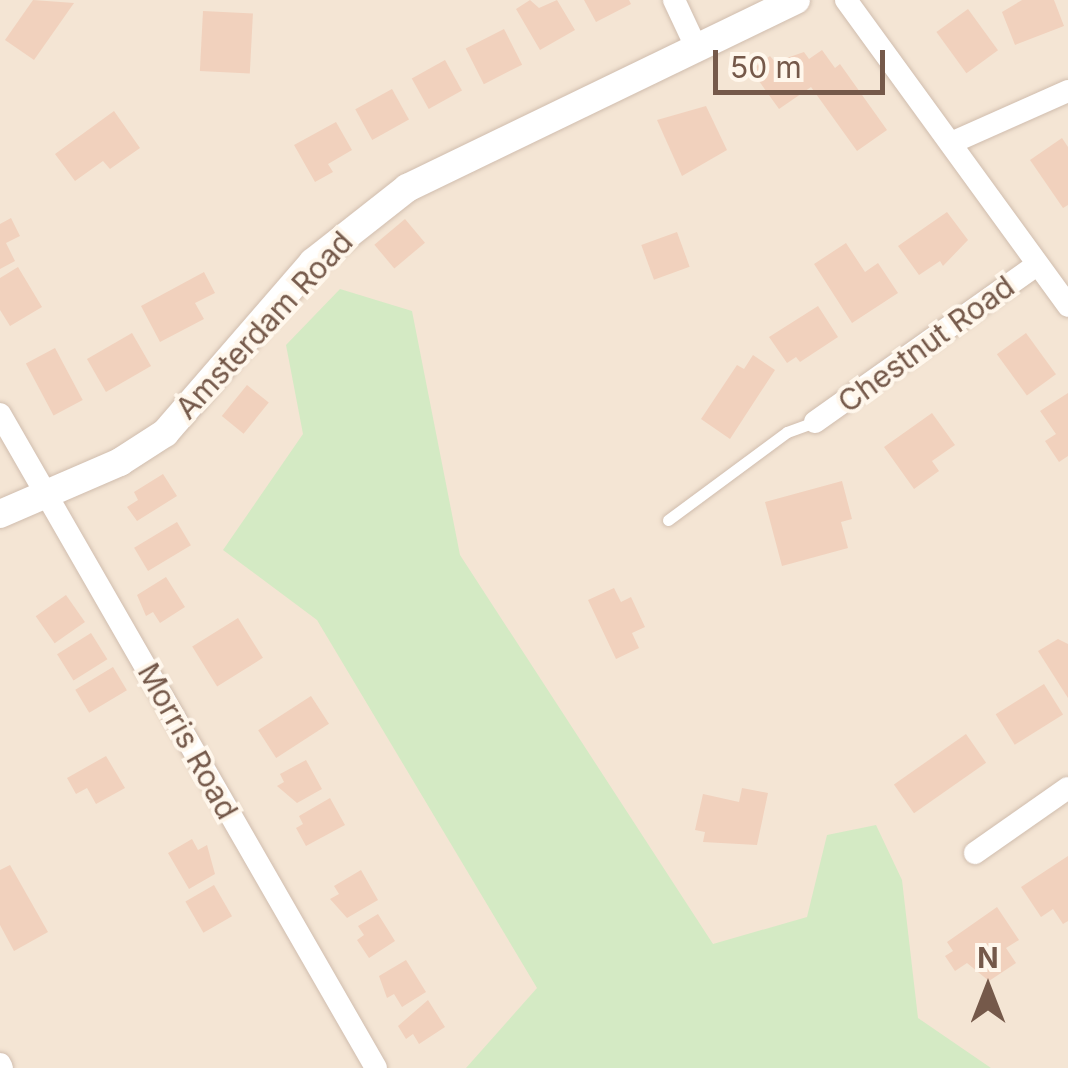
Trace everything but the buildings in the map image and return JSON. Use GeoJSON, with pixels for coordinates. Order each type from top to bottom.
{"type":"FeatureCollection","features":[{"type":"Feature","properties":{"kind":"street"},"geometry":{"type":"LineString","coordinates":[[674,0],[696,47]]}},
{"type":"Feature","properties":{"kind":"street","name":"Amsterdam Road"},"geometry":{"type":"LineString","coordinates":[[0,514],[120,462],[165,433],[313,262],[372,211],[442,169],[796,0]]}},
{"type":"Feature","properties":{"kind":"street"},"geometry":{"type":"LineString","coordinates":[[846,0],[1068,306]]}},
{"type":"Feature","properties":{"kind":"street"},"geometry":{"type":"LineString","coordinates":[[951,143],[1068,92]]}},
{"type":"Feature","properties":{"kind":"street","name":"Chestnut Road"},"geometry":{"type":"LineString","coordinates":[[814,422],[1036,265]]}},
{"type":"Feature","properties":{"kind":"street","name":"Morris Road"},"geometry":{"type":"LineString","coordinates":[[0,414],[376,1068]]}},
{"type":"Feature","properties":{"kind":"street"},"geometry":{"type":"LineString","coordinates":[[975,854],[1068,788]]}},
{"type":"Feature","properties":{"kind":"lane"},"geometry":{"type":"LineString","coordinates":[[668,520],[786,432],[814,422]]}},
{"type":"Feature","properties":{"kind":"shaded area"},"geometry":{"type":"Polygon","coordinates":[[[0,0],[1068,0],[1068,1068],[0,1068],[0,0]]]}},
{"type":"Feature","properties":{"kind":"green space"},"geometry":{"type":"Polygon","coordinates":[[[340,289],[412,311],[460,555],[713,944],[807,917],[827,835],[876,825],[902,880],[918,1018],[991,1068],[466,1068],[537,988],[317,620],[223,550],[303,434],[286,345],[340,289]]]}}]}
